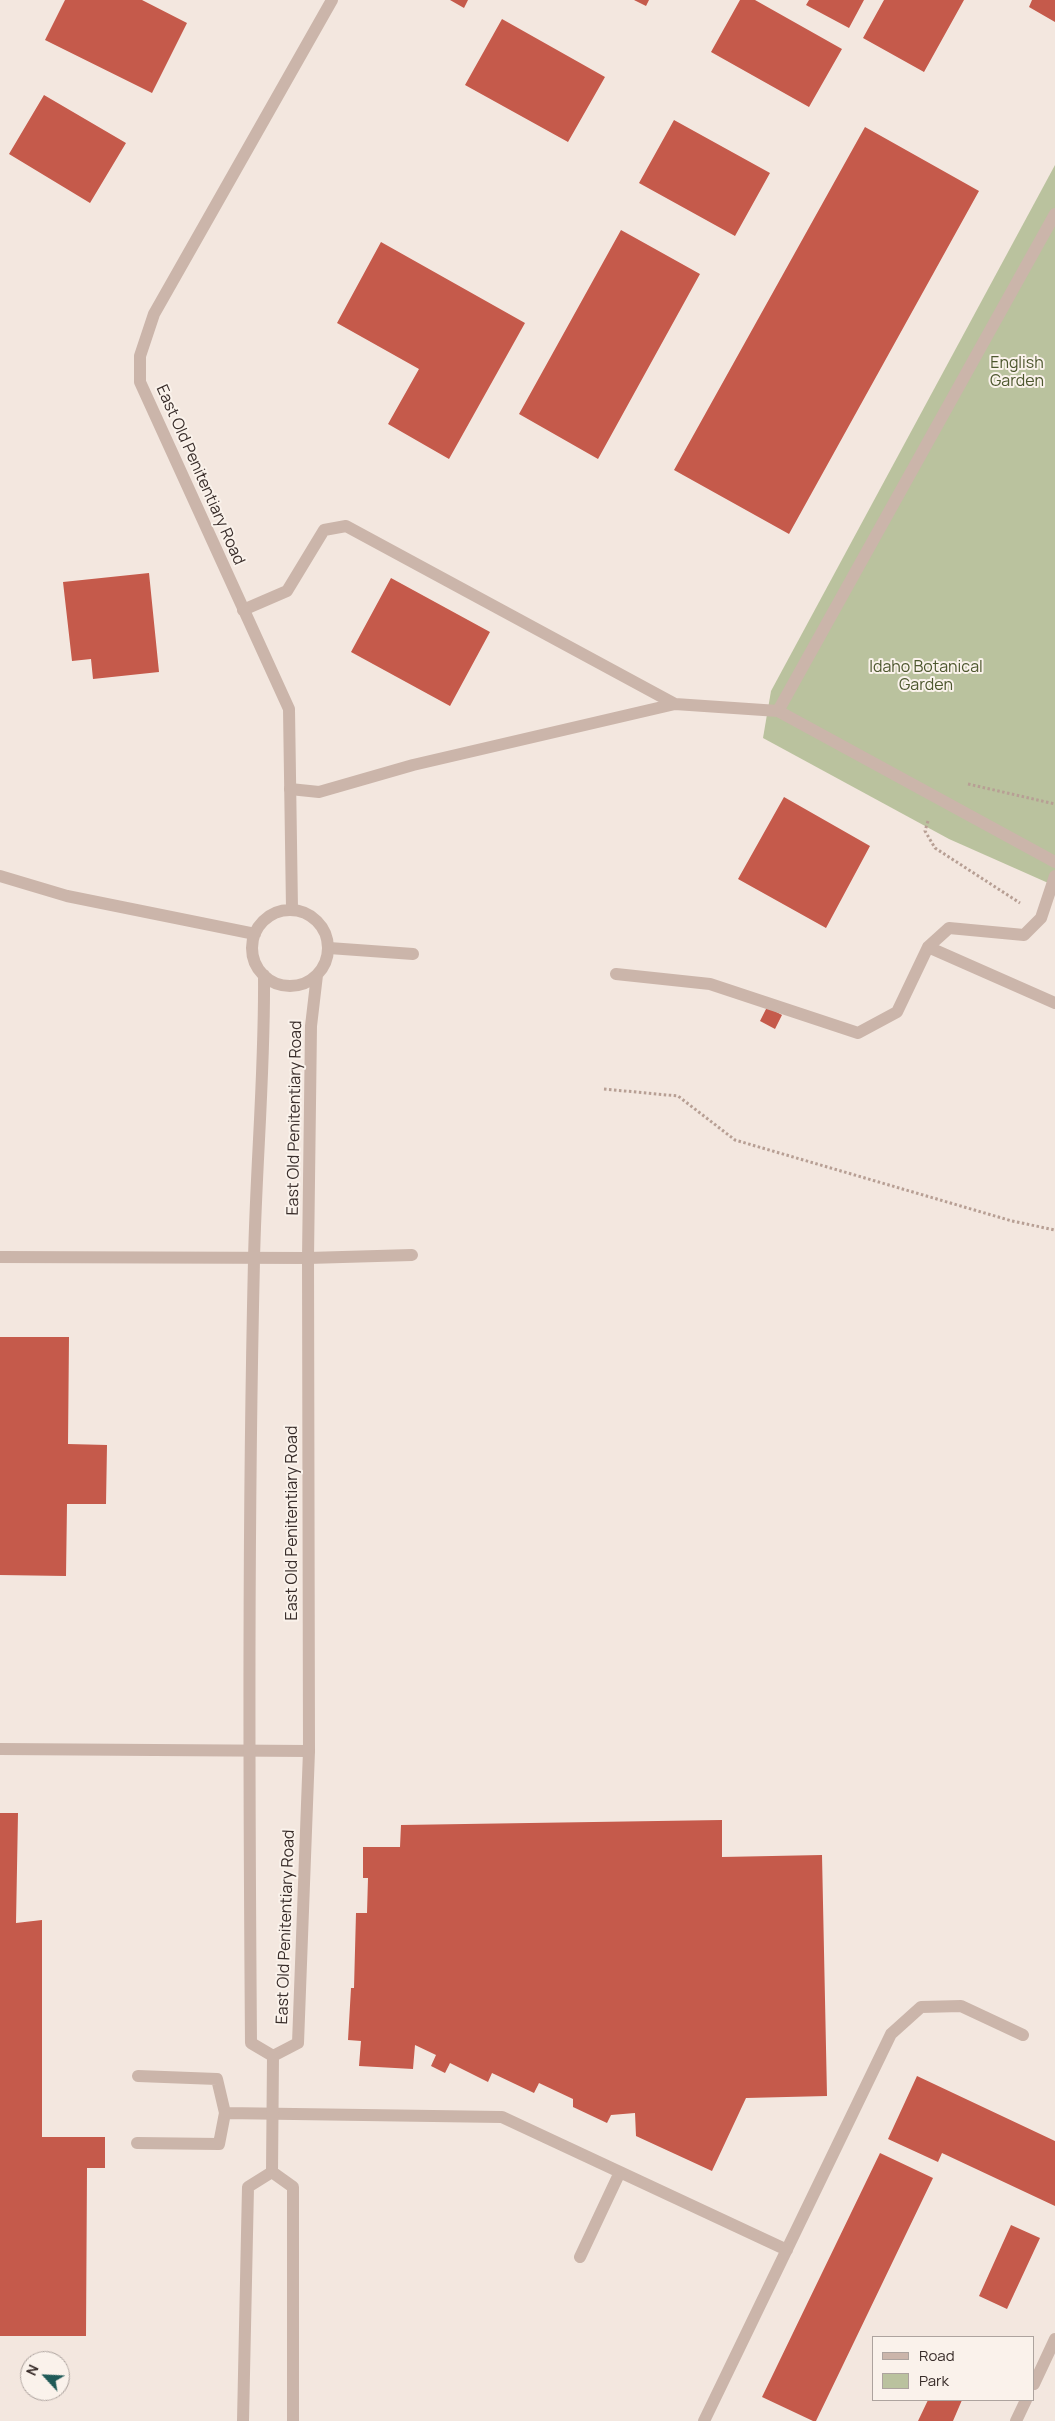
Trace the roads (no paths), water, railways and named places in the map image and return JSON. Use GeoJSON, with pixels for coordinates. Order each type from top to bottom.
{"type":"FeatureCollection","features":[{"type":"Feature","properties":{"kind":"street","name":"East Old Penitentiary Road"},"geometry":{"type":"LineString","coordinates":[[292,909],[289,709],[140,382],[140,356],[154,314],[332,0]]}},
{"type":"Feature","properties":{"kind":"street"},"geometry":{"type":"LineString","coordinates":[[778,710],[1055,214]]}},
{"type":"Feature","properties":{"kind":"street"},"geometry":{"type":"LineString","coordinates":[[243,610],[287,590],[324,530],[346,526],[675,704]]}},
{"type":"Feature","properties":{"kind":"street"},"geometry":{"type":"LineString","coordinates":[[290,789],[319,792],[413,765],[675,704],[778,710],[1055,862]]}},
{"type":"Feature","properties":{"kind":"street"},"geometry":{"type":"LineString","coordinates":[[0,876],[67,896],[254,934]]}},
{"type":"Feature","properties":{"kind":"street"},"geometry":{"type":"LineString","coordinates":[[616,974],[710,984],[858,1033],[897,1012],[928,947],[948,928],[1024,935],[1041,918],[1055,876]]}},
{"type":"Feature","properties":{"kind":"street"},"geometry":{"type":"LineString","coordinates":[[292,909],[314,917],[322,926],[329,948],[327,958],[317,975],[308,982],[285,986],[264,976],[257,967],[253,956],[254,934],[260,924],[270,916],[292,909]]}},
{"type":"Feature","properties":{"kind":"street"},"geometry":{"type":"LineString","coordinates":[[928,947],[1055,1003]]}},
{"type":"Feature","properties":{"kind":"street"},"geometry":{"type":"LineString","coordinates":[[329,948],[413,954]]}},
{"type":"Feature","properties":{"kind":"street","name":"East Old Penitentiary Road"},"geometry":{"type":"LineString","coordinates":[[264,976],[265,1025],[254,1258],[249,1751],[251,2043],[273,2056],[298,2043],[309,1751],[308,1258],[312,1026],[317,975]]}},
{"type":"Feature","properties":{"kind":"street"},"geometry":{"type":"LineString","coordinates":[[0,1257],[308,1258],[412,1254]]}},
{"type":"Feature","properties":{"kind":"street"},"geometry":{"type":"LineString","coordinates":[[0,1749],[309,1751]]}},
{"type":"Feature","properties":{"kind":"street"},"geometry":{"type":"LineString","coordinates":[[704,2421],[891,2034],[921,2007],[961,2006],[1023,2035]]}},
{"type":"Feature","properties":{"kind":"street"},"geometry":{"type":"LineString","coordinates":[[272,2172],[273,2056]]}},
{"type":"Feature","properties":{"kind":"street"},"geometry":{"type":"LineString","coordinates":[[137,2143],[219,2144],[225,2113],[217,2079],[138,2076]]}},
{"type":"Feature","properties":{"kind":"street"},"geometry":{"type":"LineString","coordinates":[[225,2113],[502,2117],[786,2250]]}},
{"type":"Feature","properties":{"kind":"street"},"geometry":{"type":"LineString","coordinates":[[243,2421],[248,2187],[272,2172]]}},
{"type":"Feature","properties":{"kind":"street"},"geometry":{"type":"LineString","coordinates":[[272,2172],[294,2187],[293,2421]]}},
{"type":"Feature","properties":{"kind":"street"},"geometry":{"type":"LineString","coordinates":[[580,2257],[620,2172]]}},
{"type":"Feature","properties":{"kind":"street"},"geometry":{"type":"LineString","coordinates":[[1035,2382],[1055,2339]]}},
{"type":"Feature","properties":{"kind":"street"},"geometry":{"type":"LineString","coordinates":[[1016,2421],[1026,2401]]}},
{"type":"Feature","properties":{"kind":"park label","name":"English Garden"},"geometry":{"type":"Point","coordinates":[1017,373]}},
{"type":"Feature","properties":{"kind":"park label","name":"Idaho Botanical Garden"},"geometry":{"type":"Point","coordinates":[926,677]}}]}
